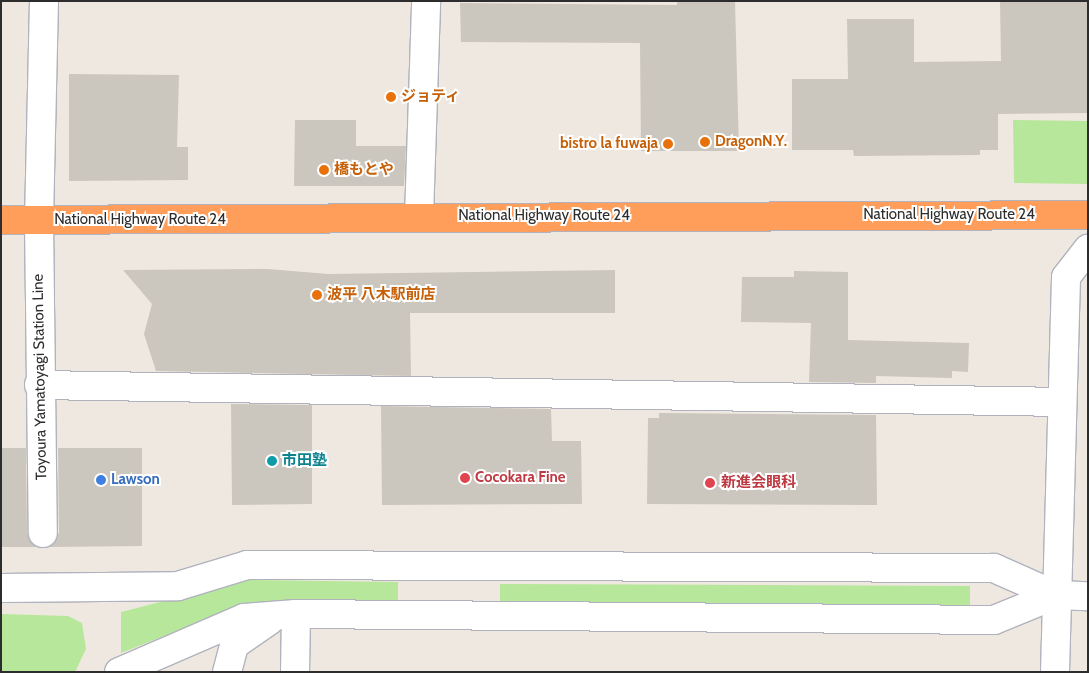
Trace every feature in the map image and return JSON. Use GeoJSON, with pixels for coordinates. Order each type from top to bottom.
{"type":"FeatureCollection","features":[{"type":"Feature","properties":{"kind":"highway","name":"National Highway Route 24"},"geometry":{"type":"LineString","coordinates":[[1,220],[1088,215]]}},
{"type":"Feature","properties":{"kind":"street","name":"Toyoura Yamatoyagi Station Line"},"geometry":{"type":"LineString","coordinates":[[43,533],[39,385],[39,220],[44,1]]}},
{"type":"Feature","properties":{"kind":"street"},"geometry":{"type":"LineString","coordinates":[[419,217],[426,1]]}},
{"type":"Feature","properties":{"kind":"street"},"geometry":{"type":"LineString","coordinates":[[1055,672],[1055,595],[1066,277],[1088,249]]}},
{"type":"Feature","properties":{"kind":"street"},"geometry":{"type":"LineString","coordinates":[[39,385],[1061,402]]}},
{"type":"Feature","properties":{"kind":"street"},"geometry":{"type":"LineString","coordinates":[[1,588],[178,586],[247,565],[994,568],[1055,595],[1088,596]]}},
{"type":"Feature","properties":{"kind":"street"},"geometry":{"type":"LineString","coordinates":[[119,672],[244,618],[296,614],[994,620],[1055,595]]}},
{"type":"Feature","properties":{"kind":"street"},"geometry":{"type":"LineString","coordinates":[[227,672],[234,645],[248,632],[268,621],[296,614]]}},
{"type":"Feature","properties":{"kind":"street"},"geometry":{"type":"LineString","coordinates":[[295,672],[296,614]]}},
{"type":"Feature","properties":{"kind":"green space"},"geometry":{"type":"Polygon","coordinates":[[[1013,120],[1088,121],[1088,184],[1014,183],[1013,120]]]}},
{"type":"Feature","properties":{"kind":"green space"},"geometry":{"type":"Polygon","coordinates":[[[247,580],[398,582],[398,603],[247,603],[121,653],[121,612],[247,580]]]}},
{"type":"Feature","properties":{"kind":"green space"},"geometry":{"type":"Polygon","coordinates":[[[500,584],[970,586],[970,606],[500,604],[500,584]]]}},
{"type":"Feature","properties":{"kind":"green space"},"geometry":{"type":"Polygon","coordinates":[[[1,614],[68,616],[82,623],[86,649],[75,672],[1,672],[1,614]]]}},
{"type":"Feature","properties":{"kind":"building"},"geometry":{"type":"Polygon","coordinates":[[[677,1],[735,1],[739,151],[641,151],[640,43],[461,42],[460,3],[677,5],[677,1]]]}},
{"type":"Feature","properties":{"kind":"building"},"geometry":{"type":"Polygon","coordinates":[[[1000,1],[1088,1],[1088,113],[998,114],[998,150],[980,150],[980,155],[854,156],[853,150],[792,150],[792,79],[848,79],[847,19],[914,19],[914,62],[1001,61],[1000,1]]]}},
{"type":"Feature","properties":{"kind":"building"},"geometry":{"type":"Polygon","coordinates":[[[69,74],[179,75],[177,147],[188,147],[188,180],[69,181],[69,74]]]}},
{"type":"Feature","properties":{"kind":"building"},"geometry":{"type":"Polygon","coordinates":[[[295,120],[356,120],[356,146],[406,146],[404,186],[294,186],[295,120]]]}},
{"type":"Feature","properties":{"kind":"building"},"geometry":{"type":"Polygon","coordinates":[[[268,269],[328,274],[615,270],[615,313],[410,313],[411,376],[156,371],[144,334],[152,304],[123,270],[268,269]]]}},
{"type":"Feature","properties":{"kind":"building"},"geometry":{"type":"Polygon","coordinates":[[[794,271],[848,272],[848,340],[969,343],[968,372],[952,371],[952,378],[876,376],[876,383],[809,382],[811,323],[741,322],[742,277],[794,277],[794,271]]]}},
{"type":"Feature","properties":{"kind":"building","name":"市田塾"},"geometry":{"type":"Polygon","coordinates":[[[231,404],[312,405],[312,504],[232,505],[231,404]]]}},
{"type":"Feature","properties":{"kind":"building"},"geometry":{"type":"Polygon","coordinates":[[[381,406],[551,409],[552,441],[581,441],[582,504],[382,505],[381,406]]]}},
{"type":"Feature","properties":{"kind":"building"},"geometry":{"type":"Polygon","coordinates":[[[659,413],[876,415],[877,505],[647,504],[648,418],[659,418],[659,413]]]}},
{"type":"Feature","properties":{"kind":"building"},"geometry":{"type":"Polygon","coordinates":[[[1,448],[26,448],[27,533],[36,547],[1,547],[1,448]]]}},
{"type":"Feature","properties":{"kind":"building","name":"Lawson"},"geometry":{"type":"Polygon","coordinates":[[[58,448],[142,448],[142,546],[50,547],[59,533],[58,448]]]}},
{"type":"Feature","properties":{"kind":"place","name":"ジョティ"},"geometry":{"type":"Point","coordinates":[391,97]}},
{"type":"Feature","properties":{"kind":"place","name":"DragonN.Y."},"geometry":{"type":"Point","coordinates":[705,142]}},
{"type":"Feature","properties":{"kind":"place","name":"bistro la fuwaja"},"geometry":{"type":"Point","coordinates":[668,144]}},
{"type":"Feature","properties":{"kind":"place","name":"橋もとや"},"geometry":{"type":"Point","coordinates":[324,170]}},
{"type":"Feature","properties":{"kind":"place","name":"波平 八木駅前店"},"geometry":{"type":"Point","coordinates":[317,295]}},
{"type":"Feature","properties":{"kind":"place","name":"市田塾"},"geometry":{"type":"Point","coordinates":[272,461]}},
{"type":"Feature","properties":{"kind":"place","name":"Cocokara Fine"},"geometry":{"type":"Point","coordinates":[465,478]}},
{"type":"Feature","properties":{"kind":"place","name":"Lawson"},"geometry":{"type":"Point","coordinates":[101,480]}},
{"type":"Feature","properties":{"kind":"place","name":"新進会眼科"},"geometry":{"type":"Point","coordinates":[710,483]}}]}
